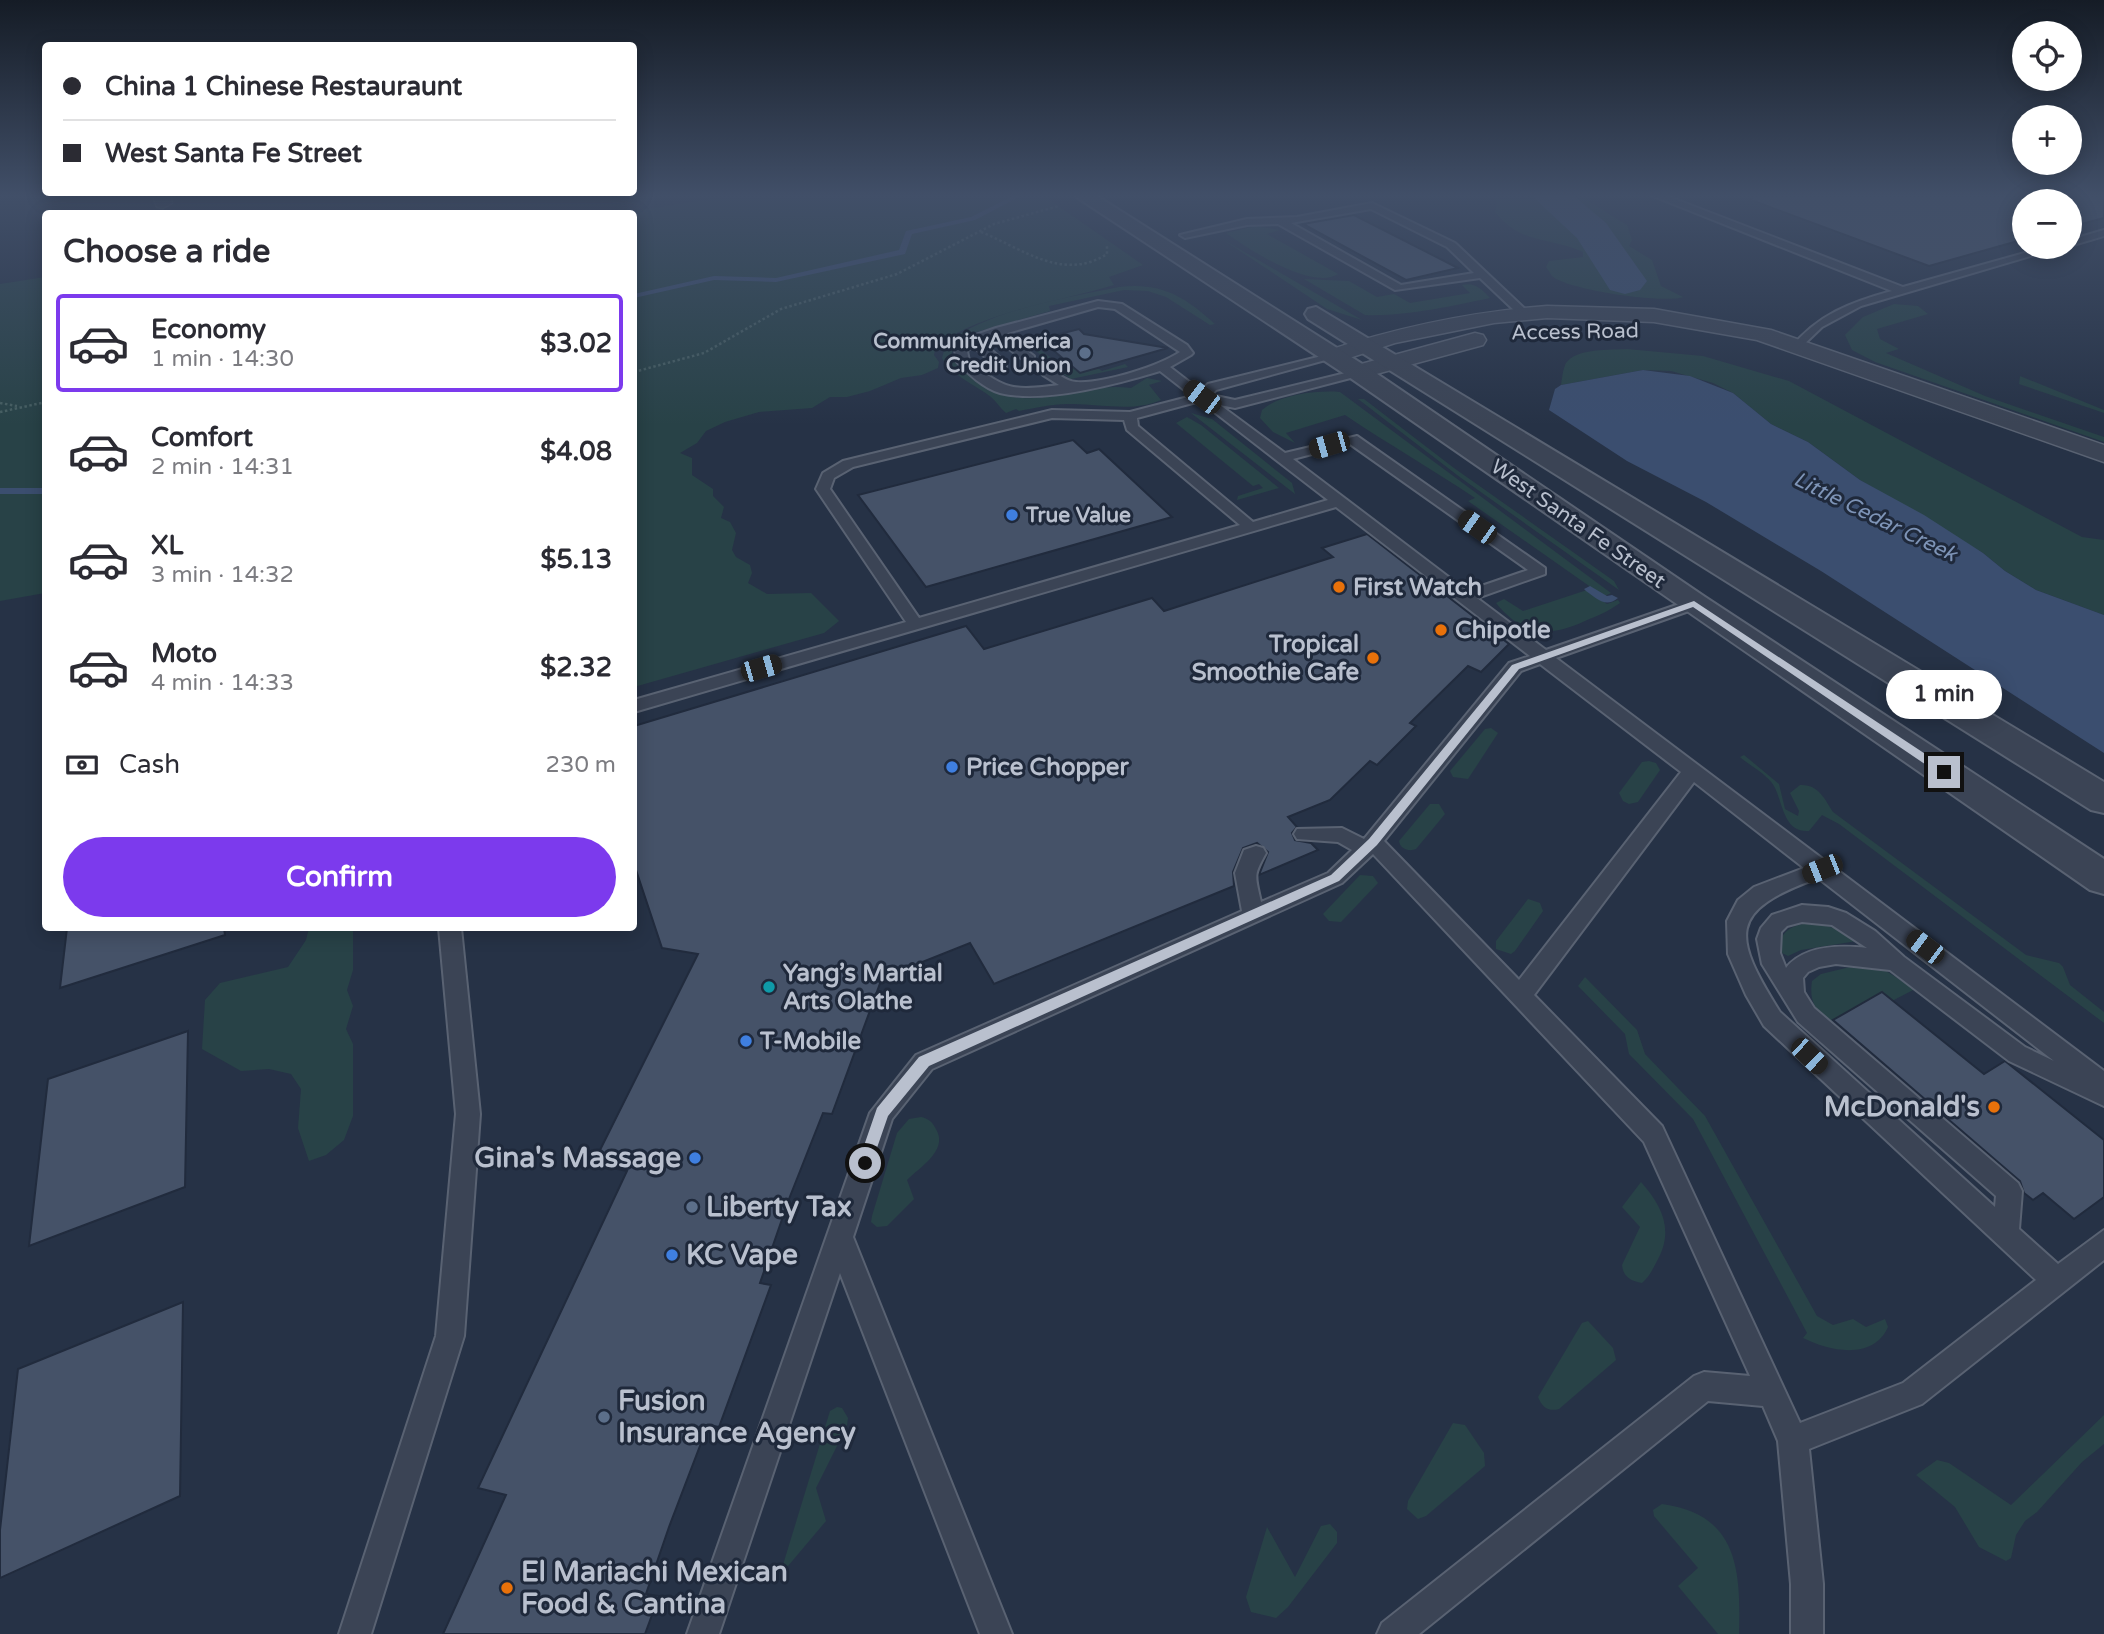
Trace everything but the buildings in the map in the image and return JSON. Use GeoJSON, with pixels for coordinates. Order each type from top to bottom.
{"type":"FeatureCollection","features":[{"type":"Feature","properties":{"kind":"street","name":"West Santa Fe Street"},"geometry":{"type":"LineString","coordinates":[[1211,272],[1352,357],[1694,604],[2104,879]]}},
{"type":"Feature","properties":{"kind":"street","name":"West Santa Fe Street"},"geometry":{"type":"LineString","coordinates":[[1293,300],[1352,357],[1395,362],[2104,800]]}},
{"type":"Feature","properties":{"kind":"street","name":"Access Road"},"geometry":{"type":"LineString","coordinates":[[1352,357],[1446,323],[1521,311],[1595,312],[1690,320],[1763,335],[1796,349],[2104,454]]}},
{"type":"Feature","properties":{"kind":"street","name":"Access Road"},"geometry":{"type":"LineString","coordinates":[[1395,362],[1493,335],[1561,328],[1654,331],[1796,349]]}},
{"type":"Feature","properties":{"kind":"lane"},"geometry":{"type":"LineString","coordinates":[[1371,272],[1399,288],[1485,274],[1521,311]]}},
{"type":"Feature","properties":{"kind":"lane"},"geometry":{"type":"LineString","coordinates":[[1854,272],[1900,290]]}},
{"type":"Feature","properties":{"kind":"lane"},"geometry":{"type":"LineString","coordinates":[[1796,349],[1818,325],[1838,313],[1900,290],[1964,272]]}},
{"type":"Feature","properties":{"kind":"lane"},"geometry":{"type":"LineString","coordinates":[[1098,304],[1109,304],[1118,306],[1183,347],[1187,353],[1182,359],[1073,387],[1020,393],[1000,390],[962,362],[961,350],[995,332],[1098,304]]}},
{"type":"Feature","properties":{"kind":"lane"},"geometry":{"type":"LineString","coordinates":[[995,332],[1030,359]]}},
{"type":"Feature","properties":{"kind":"lane"},"geometry":{"type":"LineString","coordinates":[[995,332],[987,340],[1016,362]]}},
{"type":"Feature","properties":{"kind":"lane"},"geometry":{"type":"LineString","coordinates":[[974,341],[1002,366]]}},
{"type":"Feature","properties":{"kind":"lane"},"geometry":{"type":"LineString","coordinates":[[1202,397],[1212,387],[1352,357]]}},
{"type":"Feature","properties":{"kind":"lane"},"geometry":{"type":"LineString","coordinates":[[915,623],[823,489],[828,476],[848,464],[1052,414],[1130,416],[1202,397],[1235,404],[1352,357]]}},
{"type":"Feature","properties":{"kind":"lane"},"geometry":{"type":"LineString","coordinates":[[1160,365],[2104,1085]]}},
{"type":"Feature","properties":{"kind":"lane"},"geometry":{"type":"LineString","coordinates":[[1047,372],[1058,381],[1073,387]]}},
{"type":"Feature","properties":{"kind":"lane"},"geometry":{"type":"LineString","coordinates":[[1034,376],[1041,382],[1073,387]]}},
{"type":"Feature","properties":{"kind":"lane"},"geometry":{"type":"LineString","coordinates":[[1020,380],[1047,391]]}},
{"type":"Feature","properties":{"kind":"lane"},"geometry":{"type":"LineString","coordinates":[[1130,416],[1132,427],[1251,527]]}},
{"type":"Feature","properties":{"kind":"lane"},"geometry":{"type":"LineString","coordinates":[[1283,458],[1352,439],[1539,571],[1466,597]]}},
{"type":"Feature","properties":{"kind":"lane"},"geometry":{"type":"LineString","coordinates":[[637,705],[1340,501]]}},
{"type":"Feature","properties":{"kind":"lane"},"geometry":{"type":"LineString","coordinates":[[703,1634],[882,1113],[924,1062],[1335,878],[1370,846],[1515,667],[1694,604]]}},
{"type":"Feature","properties":{"kind":"lane"},"geometry":{"type":"LineString","coordinates":[[1520,996],[1692,771]]}},
{"type":"Feature","properties":{"kind":"lane"},"geometry":{"type":"LineString","coordinates":[[1304,834],[1342,835],[1370,846],[1653,1133],[1793,1440],[1807,1584],[1807,1634]]}},
{"type":"Feature","properties":{"kind":"lane"},"geometry":{"type":"LineString","coordinates":[[1252,915],[1245,873],[1251,855],[1256,853]]}},
{"type":"Feature","properties":{"kind":"lane"},"geometry":{"type":"LineString","coordinates":[[1822,869],[1762,893],[1742,909],[1734,934],[1741,967],[1772,1019],[2057,1281]]}},
{"type":"Feature","properties":{"kind":"lane"},"geometry":{"type":"LineString","coordinates":[[2006,1236],[2008,1191],[1806,1015],[1773,967],[1767,938],[1773,925],[1790,914],[1838,919],[1870,939],[2017,1054],[2104,1095]]}},
{"type":"Feature","properties":{"kind":"lane"},"geometry":{"type":"LineString","coordinates":[[355,1634],[450,1336],[468,1114],[450,931]]}},
{"type":"Feature","properties":{"kind":"lane"},"geometry":{"type":"LineString","coordinates":[[1796,1002],[1789,985],[1791,975],[1801,966],[1823,956],[1877,956],[1910,971]]}},
{"type":"Feature","properties":{"kind":"lane"},"geometry":{"type":"LineString","coordinates":[[840,1238],[996,1634]]}},
{"type":"Feature","properties":{"kind":"lane"},"geometry":{"type":"LineString","coordinates":[[1793,1440],[1912,1394],[2104,1243]]}},
{"type":"Feature","properties":{"kind":"lane"},"geometry":{"type":"LineString","coordinates":[[1393,1634],[1704,1386],[1771,1393]]}},
{"type":"Feature","properties":{"kind":"path"},"geometry":{"type":"LineString","coordinates":[[637,371],[704,353],[781,309],[900,272]]}},
{"type":"Feature","properties":{"kind":"path"},"geometry":{"type":"LineString","coordinates":[[0,403],[22,407]]}},
{"type":"Feature","properties":{"kind":"path"},"geometry":{"type":"LineString","coordinates":[[0,412],[42,403]]}},
{"type":"Feature","properties":{"kind":"green space"},"geometry":{"type":"Polygon","coordinates":[[[637,272],[1122,272],[1109,277],[1114,285],[1000,315],[957,333],[936,345],[934,355],[939,362],[938,368],[922,375],[901,378],[847,397],[830,397],[812,408],[759,412],[725,422],[706,431],[697,443],[680,453],[692,458],[692,475],[713,489],[713,496],[724,507],[721,518],[730,522],[736,533],[732,550],[736,557],[750,565],[752,573],[748,583],[767,594],[811,593],[839,621],[824,633],[637,686],[637,272]]]}},
{"type":"Feature","properties":{"kind":"green space"},"geometry":{"type":"Polygon","coordinates":[[[1272,272],[1279,272],[1362,320],[1327,309],[1272,272]]]}},
{"type":"Feature","properties":{"kind":"green space"},"geometry":{"type":"Polygon","coordinates":[[[1295,272],[1338,274],[1327,278],[1295,272]]]}},
{"type":"Feature","properties":{"kind":"green space"},"geometry":{"type":"Polygon","coordinates":[[[1550,272],[1656,272],[1661,286],[1683,297],[1657,299],[1595,291],[1552,276],[1550,272]]]}},
{"type":"Feature","properties":{"kind":"green space"},"geometry":{"type":"Polygon","coordinates":[[[42,277],[42,594],[0,601],[0,284],[42,277]]]}},
{"type":"Feature","properties":{"kind":"green space"},"geometry":{"type":"Polygon","coordinates":[[[1304,279],[1349,281],[1377,297],[1394,294],[1410,303],[1470,293],[1462,285],[1466,284],[1478,287],[1490,298],[1411,313],[1365,315],[1304,279]]]}},
{"type":"Feature","properties":{"kind":"green space"},"geometry":{"type":"Polygon","coordinates":[[[1119,287],[1147,287],[1171,293],[1215,324],[1210,325],[1166,297],[1148,291],[1124,290],[1049,306],[1050,311],[973,333],[954,346],[951,356],[958,366],[974,379],[993,391],[1012,397],[1051,396],[1111,387],[1131,388],[1147,378],[1162,381],[1149,385],[1161,400],[1127,407],[1055,405],[1019,411],[1016,409],[1006,413],[991,397],[952,370],[942,358],[946,344],[982,323],[1028,307],[1119,287]]]}},
{"type":"Feature","properties":{"kind":"green space"},"geometry":{"type":"Polygon","coordinates":[[[1894,304],[1918,306],[1928,314],[1877,329],[1880,339],[1899,349],[1886,353],[1985,396],[2104,437],[2104,442],[1875,362],[1852,350],[1845,335],[1863,317],[1894,304]]]}},
{"type":"Feature","properties":{"kind":"green space"},"geometry":{"type":"Polygon","coordinates":[[[1040,339],[1049,346],[1039,349],[1064,367],[1070,365],[1080,373],[1098,368],[1102,371],[1125,364],[1128,367],[1071,379],[1038,357],[1041,355],[1026,343],[1040,339]]]}},
{"type":"Feature","properties":{"kind":"green space"},"geometry":{"type":"Polygon","coordinates":[[[1627,349],[1703,356],[1789,381],[2082,537],[2104,540],[2104,615],[2036,590],[2005,571],[1983,553],[1860,480],[1808,442],[1771,424],[1733,393],[1713,383],[1671,371],[1643,370],[1561,385],[1565,365],[1571,358],[1594,351],[1627,349]]]}},
{"type":"Feature","properties":{"kind":"green space"},"geometry":{"type":"Polygon","coordinates":[[[2020,376],[2104,410],[2104,413],[2019,384],[2020,376]]]}},
{"type":"Feature","properties":{"kind":"green space"},"geometry":{"type":"Polygon","coordinates":[[[1340,392],[1611,593],[1605,596],[1592,588],[1468,501],[1475,498],[1345,415],[1286,433],[1295,443],[1273,432],[1260,418],[1262,410],[1279,400],[1310,393],[1340,392]]]}},
{"type":"Feature","properties":{"kind":"green space"},"geometry":{"type":"Polygon","coordinates":[[[1358,399],[1364,399],[1454,468],[1614,581],[1619,590],[1461,478],[1358,399]]]}},
{"type":"Feature","properties":{"kind":"green space"},"geometry":{"type":"Polygon","coordinates":[[[1191,413],[1212,419],[1292,483],[1295,494],[1191,413]]]}},
{"type":"Feature","properties":{"kind":"green space"},"geometry":{"type":"Polygon","coordinates":[[[1187,417],[1201,425],[1279,488],[1237,500],[1238,496],[1263,488],[1259,484],[1253,486],[1176,423],[1187,417]]]}},
{"type":"Feature","properties":{"kind":"green space"},"geometry":{"type":"Polygon","coordinates":[[[1587,590],[1607,604],[1618,600],[1620,603],[1594,617],[1559,630],[1537,631],[1526,628],[1496,603],[1504,599],[1523,611],[1587,590]]]}},
{"type":"Feature","properties":{"kind":"green space"},"geometry":{"type":"Polygon","coordinates":[[[1491,728],[1498,733],[1468,779],[1453,777],[1450,771],[1485,729],[1491,728]]]}},
{"type":"Feature","properties":{"kind":"green space"},"geometry":{"type":"Polygon","coordinates":[[[1744,755],[1779,784],[1785,809],[1798,816],[1799,811],[1790,793],[1800,785],[1812,787],[1821,794],[1833,812],[2026,955],[2059,963],[2070,985],[2104,1012],[2104,1023],[1839,824],[1822,815],[1809,831],[1794,827],[1785,815],[1771,782],[1740,757],[1744,755]]]}},
{"type":"Feature","properties":{"kind":"green space"},"geometry":{"type":"Polygon","coordinates":[[[1642,762],[1656,763],[1660,770],[1638,802],[1629,804],[1623,801],[1619,793],[1642,762]]]}},
{"type":"Feature","properties":{"kind":"green space"},"geometry":{"type":"Polygon","coordinates":[[[1430,804],[1439,804],[1445,814],[1416,849],[1403,848],[1399,841],[1430,804]]]}},
{"type":"Feature","properties":{"kind":"green space"},"geometry":{"type":"Polygon","coordinates":[[[1360,875],[1373,876],[1378,883],[1341,922],[1329,921],[1323,914],[1360,875]]]}},
{"type":"Feature","properties":{"kind":"green space"},"geometry":{"type":"Polygon","coordinates":[[[1528,899],[1540,903],[1543,911],[1515,951],[1511,954],[1496,949],[1496,941],[1528,899]]]}},
{"type":"Feature","properties":{"kind":"green space"},"geometry":{"type":"Polygon","coordinates":[[[1814,923],[1834,928],[1857,941],[1801,950],[1788,956],[1782,953],[1780,940],[1786,932],[1798,925],[1814,923]]]}},
{"type":"Feature","properties":{"kind":"green space"},"geometry":{"type":"Polygon","coordinates":[[[308,931],[353,931],[353,970],[347,990],[353,1006],[346,1029],[353,1044],[353,1116],[344,1140],[326,1155],[309,1161],[298,1128],[301,1089],[291,1074],[269,1069],[241,1071],[202,1049],[205,1000],[220,983],[288,967],[306,940],[308,931]]]}},
{"type":"Feature","properties":{"kind":"green space"},"geometry":{"type":"Polygon","coordinates":[[[1850,967],[1886,971],[1915,989],[1892,1001],[1882,993],[1828,1023],[1814,1004],[1811,994],[1812,981],[1821,974],[1850,967]]]}},
{"type":"Feature","properties":{"kind":"green space"},"geometry":{"type":"Polygon","coordinates":[[[1585,977],[1637,1030],[1645,1054],[1705,1116],[1817,1316],[1833,1325],[1853,1319],[1866,1327],[1885,1319],[1888,1327],[1881,1338],[1872,1345],[1850,1350],[1825,1347],[1803,1338],[1807,1333],[1693,1119],[1629,1054],[1625,1034],[1578,986],[1585,977]]]}},
{"type":"Feature","properties":{"kind":"green space"},"geometry":{"type":"Polygon","coordinates":[[[921,1117],[934,1126],[939,1138],[938,1145],[931,1158],[907,1180],[914,1199],[887,1226],[877,1227],[871,1222],[872,1216],[897,1133],[909,1119],[921,1117]]]}},
{"type":"Feature","properties":{"kind":"green space"},"geometry":{"type":"Polygon","coordinates":[[[1641,1182],[1660,1210],[1665,1229],[1662,1250],[1651,1273],[1642,1283],[1628,1277],[1622,1265],[1640,1227],[1622,1207],[1641,1182]]]}},
{"type":"Feature","properties":{"kind":"green space"},"geometry":{"type":"Polygon","coordinates":[[[1588,1321],[1613,1348],[1616,1360],[1559,1409],[1549,1409],[1538,1397],[1582,1323],[1588,1321]]]}},
{"type":"Feature","properties":{"kind":"green space"},"geometry":{"type":"Polygon","coordinates":[[[837,1407],[842,1408],[848,1418],[847,1426],[816,1488],[826,1521],[788,1566],[782,1568],[830,1411],[837,1407]]]}},
{"type":"Feature","properties":{"kind":"green space"},"geometry":{"type":"Polygon","coordinates":[[[2104,1415],[2104,1444],[2082,1462],[2037,1512],[2025,1521],[2016,1535],[2011,1558],[2006,1561],[1979,1547],[1955,1507],[1916,1475],[1937,1460],[1949,1463],[2011,1505],[2104,1415]]]}},
{"type":"Feature","properties":{"kind":"green space"},"geometry":{"type":"Polygon","coordinates":[[[1453,1423],[1465,1425],[1484,1453],[1485,1466],[1426,1516],[1418,1519],[1407,1509],[1408,1501],[1453,1423]]]}},
{"type":"Feature","properties":{"kind":"green space"},"geometry":{"type":"Polygon","coordinates":[[[1662,1504],[1687,1510],[1706,1520],[1720,1533],[1730,1549],[1736,1567],[1739,1634],[1718,1634],[1678,1586],[1698,1568],[1654,1516],[1653,1510],[1662,1504]]]}},
{"type":"Feature","properties":{"kind":"green space"},"geometry":{"type":"Polygon","coordinates":[[[1330,1524],[1337,1532],[1337,1543],[1288,1607],[1276,1618],[1251,1612],[1246,1597],[1267,1527],[1295,1577],[1321,1526],[1330,1524]]]}},
{"type":"Feature","properties":{"kind":"water"},"geometry":{"type":"Polygon","coordinates":[[[1643,370],[1690,376],[1733,393],[1771,424],[1808,442],[1860,480],[1924,515],[2036,590],[2104,615],[2104,753],[1821,571],[1706,502],[1627,461],[1549,410],[1555,389],[1561,385],[1643,370]]]}},
{"type":"Feature","properties":{"kind":"waterway"},"geometry":{"type":"LineString","coordinates":[[637,295],[714,278],[776,280],[811,272]]}},
{"type":"Feature","properties":{"kind":"waterway","name":"Little Cedar Creek"},"geometry":{"type":"LineString","coordinates":[[1619,272],[1625,281]]}},
{"type":"Feature","properties":{"kind":"waterway"},"geometry":{"type":"LineString","coordinates":[[0,491],[42,491]]}},
{"type":"Feature","properties":{"kind":"waterway"},"geometry":{"type":"LineString","coordinates":[[1590,589],[1606,600],[1612,598]]}},
{"type":"Feature","properties":{"kind":"place","name":"CommunityAmerica Credit Union"},"geometry":{"type":"Point","coordinates":[1085,353]}},
{"type":"Feature","properties":{"kind":"place","name":"True Value"},"geometry":{"type":"Point","coordinates":[1012,515]}},
{"type":"Feature","properties":{"kind":"place","name":"First Watch"},"geometry":{"type":"Point","coordinates":[1339,587]}},
{"type":"Feature","properties":{"kind":"place","name":"Chipotle"},"geometry":{"type":"Point","coordinates":[1441,630]}},
{"type":"Feature","properties":{"kind":"place","name":"Tropical Smoothie Cafe"},"geometry":{"type":"Point","coordinates":[1373,658]}},
{"type":"Feature","properties":{"kind":"place","name":"Price Chopper"},"geometry":{"type":"Point","coordinates":[952,767]}},
{"type":"Feature","properties":{"kind":"place","name":"Yang’s Martial Arts Olathe"},"geometry":{"type":"Point","coordinates":[769,987]}},
{"type":"Feature","properties":{"kind":"place","name":"T-Mobile"},"geometry":{"type":"Point","coordinates":[746,1041]}},
{"type":"Feature","properties":{"kind":"place","name":"McDonald's"},"geometry":{"type":"Point","coordinates":[1994,1107]}},
{"type":"Feature","properties":{"kind":"place","name":"Gina's Massage"},"geometry":{"type":"Point","coordinates":[695,1158]}},
{"type":"Feature","properties":{"kind":"place","name":"Liberty Tax"},"geometry":{"type":"Point","coordinates":[692,1207]}},
{"type":"Feature","properties":{"kind":"place","name":"KC Vape"},"geometry":{"type":"Point","coordinates":[672,1255]}},
{"type":"Feature","properties":{"kind":"place","name":"Fusion Insurance Agency"},"geometry":{"type":"Point","coordinates":[604,1417]}},
{"type":"Feature","properties":{"kind":"place","name":"El Mariachi Mexican Food & Cantina"},"geometry":{"type":"Point","coordinates":[507,1588]}},
{"type":"Feature","properties":{"kind":"route"},"geometry":{"type":"LineString","coordinates":[[865,1163],[882,1113],[924,1062],[1335,878],[1373,842],[1515,667],[1694,604],[1944,772]]}}]}
